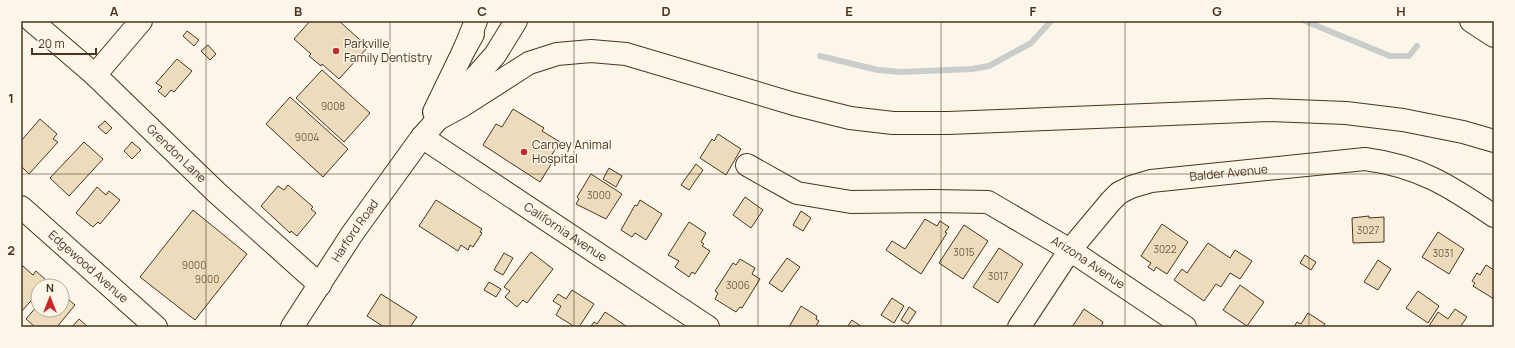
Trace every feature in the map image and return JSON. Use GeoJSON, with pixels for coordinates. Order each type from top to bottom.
{"type":"FeatureCollection","features":[{"type":"Feature","properties":{"kind":"main road","name":"Grendon Lane"},"geometry":{"type":"LineString","coordinates":[[32,21],[95,75],[272,245],[320,285]]}},
{"type":"Feature","properties":{"kind":"main road"},"geometry":{"type":"LineString","coordinates":[[95,75],[141,21]]}},
{"type":"Feature","properties":{"kind":"main road"},"geometry":{"type":"LineString","coordinates":[[464,50],[476,21]]}},
{"type":"Feature","properties":{"kind":"main road","name":"Harford Road"},"geometry":{"type":"LineString","coordinates":[[422,137],[464,50],[481,21]]}},
{"type":"Feature","properties":{"kind":"main road","name":"Harford Road"},"geometry":{"type":"LineString","coordinates":[[292,327],[352,234],[422,137],[495,55],[516,21]]}},
{"type":"Feature","properties":{"kind":"main road"},"geometry":{"type":"LineString","coordinates":[[1471,21],[1494,36]]}},
{"type":"Feature","properties":{"kind":"main road"},"geometry":{"type":"LineString","coordinates":[[438,119],[462,106],[529,63],[557,54],[591,51],[626,54],[794,104],[850,118],[893,123],[948,123],[1269,110],[1346,113],[1403,120],[1463,132],[1494,141]]}},
{"type":"Feature","properties":{"kind":"main road","name":"California Avenue"},"geometry":{"type":"LineString","coordinates":[[422,137],[708,327]]}},
{"type":"Feature","properties":{"kind":"main road","name":"Balder Avenue"},"geometry":{"type":"LineString","coordinates":[[1019,327],[1070,250],[1111,201],[1119,193],[1131,187],[1151,181],[1365,159],[1394,164],[1425,173],[1461,193],[1494,216]]}},
{"type":"Feature","properties":{"kind":"main road","name":"Arizona Avenue"},"geometry":{"type":"LineString","coordinates":[[747,165],[797,193],[851,202],[988,202],[1070,250],[1185,327]]}},
{"type":"Feature","properties":{"kind":"main road","name":"Edgewood Avenue"},"geometry":{"type":"LineString","coordinates":[[21,207],[156,327]]}},
{"type":"Feature","properties":{"kind":"building","name":"Parkville Family Dentistry"},"geometry":{"type":"Polygon","coordinates":[[[310,21],[339,21],[368,47],[339,79],[322,64],[321,66],[309,56],[311,54],[294,39],[310,21]]]}},
{"type":"Feature","properties":{"kind":"building"},"geometry":{"type":"Polygon","coordinates":[[[187,31],[199,40],[194,46],[183,36],[187,31]]]}},
{"type":"Feature","properties":{"kind":"building"},"geometry":{"type":"Polygon","coordinates":[[[208,45],[216,54],[210,60],[201,51],[208,45]]]}},
{"type":"Feature","properties":{"kind":"building"},"geometry":{"type":"Polygon","coordinates":[[[177,59],[192,71],[174,92],[171,90],[165,97],[158,91],[162,87],[156,83],[177,59]]]}},
{"type":"Feature","properties":{"kind":"building"},"geometry":{"type":"Polygon","coordinates":[[[322,70],[370,113],[344,142],[296,98],[322,70]]]}},
{"type":"Feature","properties":{"kind":"building"},"geometry":{"type":"Polygon","coordinates":[[[290,97],[348,149],[323,177],[266,124],[290,97]]]}},
{"type":"Feature","properties":{"kind":"building","name":"Carney Animal Hospital"},"geometry":{"type":"Polygon","coordinates":[[[513,109],[544,128],[542,131],[560,142],[549,159],[553,161],[540,182],[483,145],[496,124],[502,127],[513,109]]]}},
{"type":"Feature","properties":{"kind":"building"},"geometry":{"type":"Polygon","coordinates":[[[40,119],[57,134],[53,139],[58,142],[29,174],[21,166],[21,141],[40,119]]]}},
{"type":"Feature","properties":{"kind":"building"},"geometry":{"type":"Polygon","coordinates":[[[105,121],[112,128],[106,134],[98,127],[105,121]]]}},
{"type":"Feature","properties":{"kind":"building"},"geometry":{"type":"Polygon","coordinates":[[[718,134],[741,149],[726,175],[700,158],[712,139],[714,141],[718,134]]]}},
{"type":"Feature","properties":{"kind":"building"},"geometry":{"type":"Polygon","coordinates":[[[84,142],[103,159],[69,196],[50,178],[84,142]]]}},
{"type":"Feature","properties":{"kind":"building"},"geometry":{"type":"Polygon","coordinates":[[[132,142],[141,150],[132,159],[124,151],[132,142]]]}},
{"type":"Feature","properties":{"kind":"building"},"geometry":{"type":"Polygon","coordinates":[[[696,164],[703,170],[689,190],[681,185],[696,164]]]}},
{"type":"Feature","properties":{"kind":"building"},"geometry":{"type":"Polygon","coordinates":[[[609,168],[622,176],[616,187],[603,179],[609,168]]]}},
{"type":"Feature","properties":{"kind":"building"},"geometry":{"type":"Polygon","coordinates":[[[591,174],[622,194],[606,219],[576,204],[579,199],[577,197],[591,174]]]}},
{"type":"Feature","properties":{"kind":"building"},"geometry":{"type":"Polygon","coordinates":[[[288,185],[313,207],[311,209],[316,213],[297,236],[291,231],[290,233],[261,206],[278,186],[284,190],[288,185]]]}},
{"type":"Feature","properties":{"kind":"building"},"geometry":{"type":"Polygon","coordinates":[[[97,187],[106,195],[109,191],[120,200],[100,224],[98,222],[93,227],[76,213],[97,187]]]}},
{"type":"Feature","properties":{"kind":"building"},"geometry":{"type":"Polygon","coordinates":[[[745,197],[763,210],[751,228],[733,215],[745,197]]]}},
{"type":"Feature","properties":{"kind":"building"},"geometry":{"type":"Polygon","coordinates":[[[436,200],[482,229],[480,232],[482,233],[473,247],[470,245],[468,250],[461,245],[458,251],[419,226],[436,200]]]}},
{"type":"Feature","properties":{"kind":"building"},"geometry":{"type":"Polygon","coordinates":[[[640,200],[662,214],[646,240],[635,233],[632,237],[621,230],[635,205],[637,206],[640,200]]]}},
{"type":"Feature","properties":{"kind":"building"},"geometry":{"type":"Polygon","coordinates":[[[193,210],[247,254],[195,320],[140,277],[193,210]]]}},
{"type":"Feature","properties":{"kind":"building"},"geometry":{"type":"Polygon","coordinates":[[[801,211],[811,218],[803,231],[793,225],[801,211]]]}},
{"type":"Feature","properties":{"kind":"building"},"geometry":{"type":"Polygon","coordinates":[[[1369,216],[1369,218],[1384,217],[1384,242],[1353,243],[1352,218],[1369,216]]]}},
{"type":"Feature","properties":{"kind":"building"},"geometry":{"type":"Polygon","coordinates":[[[925,219],[937,226],[940,221],[949,227],[945,232],[947,233],[921,274],[886,250],[892,241],[905,249],[925,219]]]}},
{"type":"Feature","properties":{"kind":"building"},"geometry":{"type":"Polygon","coordinates":[[[689,222],[706,233],[701,242],[704,244],[702,246],[710,251],[695,274],[692,272],[689,277],[675,267],[679,261],[668,255],[689,222]]]}},
{"type":"Feature","properties":{"kind":"building"},"geometry":{"type":"Polygon","coordinates":[[[1162,224],[1188,242],[1167,274],[1156,267],[1154,271],[1148,267],[1151,263],[1141,256],[1162,224]]]}},
{"type":"Feature","properties":{"kind":"building"},"geometry":{"type":"Polygon","coordinates":[[[964,225],[988,241],[963,279],[939,263],[964,225]]]}},
{"type":"Feature","properties":{"kind":"building"},"geometry":{"type":"Polygon","coordinates":[[[1438,232],[1464,249],[1449,274],[1422,257],[1438,232]]]}},
{"type":"Feature","properties":{"kind":"building"},"geometry":{"type":"Polygon","coordinates":[[[1208,243],[1230,258],[1235,250],[1252,261],[1240,279],[1230,273],[1221,287],[1216,284],[1204,301],[1174,280],[1182,269],[1187,273],[1208,243]]]}},
{"type":"Feature","properties":{"kind":"building"},"geometry":{"type":"Polygon","coordinates":[[[999,248],[1023,264],[998,303],[973,287],[999,248]]]}},
{"type":"Feature","properties":{"kind":"building"},"geometry":{"type":"Polygon","coordinates":[[[531,252],[553,269],[527,303],[523,300],[517,307],[505,297],[510,291],[504,287],[531,252]]]}},
{"type":"Feature","properties":{"kind":"building"},"geometry":{"type":"Polygon","coordinates":[[[504,253],[513,258],[503,275],[494,270],[504,253]]]}},
{"type":"Feature","properties":{"kind":"building"},"geometry":{"type":"Polygon","coordinates":[[[1305,255],[1316,262],[1311,270],[1300,263],[1305,255]]]}},
{"type":"Feature","properties":{"kind":"building"},"geometry":{"type":"Polygon","coordinates":[[[787,258],[800,267],[782,292],[769,283],[787,258]]]}},
{"type":"Feature","properties":{"kind":"building"},"geometry":{"type":"Polygon","coordinates":[[[740,259],[755,268],[752,274],[760,279],[742,308],[740,307],[736,312],[715,299],[718,293],[715,291],[733,263],[736,265],[740,259]]]}},
{"type":"Feature","properties":{"kind":"building"},"geometry":{"type":"Polygon","coordinates":[[[1378,260],[1391,269],[1378,290],[1364,282],[1378,260]]]}},
{"type":"Feature","properties":{"kind":"building"},"geometry":{"type":"Polygon","coordinates":[[[1486,265],[1494,270],[1494,299],[1473,286],[1475,283],[1472,281],[1477,273],[1480,275],[1486,265]]]}},
{"type":"Feature","properties":{"kind":"building"},"geometry":{"type":"Polygon","coordinates":[[[23,266],[33,275],[36,271],[44,278],[30,278],[30,302],[21,312],[21,268],[23,266]]]}},
{"type":"Feature","properties":{"kind":"building"},"geometry":{"type":"Polygon","coordinates":[[[489,282],[501,289],[496,297],[484,290],[489,282]]]}},
{"type":"Feature","properties":{"kind":"building"},"geometry":{"type":"Polygon","coordinates":[[[1240,285],[1264,302],[1247,326],[1223,310],[1240,285]]]}},
{"type":"Feature","properties":{"kind":"building"},"geometry":{"type":"Polygon","coordinates":[[[572,290],[594,304],[579,327],[575,327],[556,315],[561,306],[553,301],[558,294],[566,299],[572,290]]]}},
{"type":"Feature","properties":{"kind":"building"},"geometry":{"type":"Polygon","coordinates":[[[1418,291],[1439,306],[1428,323],[1406,308],[1418,291]]]}},
{"type":"Feature","properties":{"kind":"building"},"geometry":{"type":"Polygon","coordinates":[[[381,294],[417,317],[410,327],[384,327],[367,316],[381,294]]]}},
{"type":"Feature","properties":{"kind":"building"},"geometry":{"type":"Polygon","coordinates":[[[892,298],[904,306],[894,323],[881,315],[892,298]]]}},
{"type":"Feature","properties":{"kind":"building"},"geometry":{"type":"Polygon","coordinates":[[[70,301],[75,305],[70,311],[70,301]]]}},
{"type":"Feature","properties":{"kind":"building"},"geometry":{"type":"Polygon","coordinates":[[[801,306],[817,316],[816,319],[819,321],[815,327],[789,327],[801,306]]]}},
{"type":"Feature","properties":{"kind":"building"},"geometry":{"type":"Polygon","coordinates":[[[909,307],[916,312],[908,324],[901,320],[909,307]]]}},
{"type":"Feature","properties":{"kind":"building"},"geometry":{"type":"Polygon","coordinates":[[[1084,309],[1103,322],[1101,327],[1072,327],[1084,309]]]}},
{"type":"Feature","properties":{"kind":"building"},"geometry":{"type":"Polygon","coordinates":[[[1455,309],[1467,317],[1460,327],[1429,326],[1438,312],[1448,319],[1455,309]]]}},
{"type":"Feature","properties":{"kind":"building"},"geometry":{"type":"Polygon","coordinates":[[[605,312],[626,326],[591,326],[594,322],[597,324],[605,312]]]}},
{"type":"Feature","properties":{"kind":"building"},"geometry":{"type":"Polygon","coordinates":[[[1308,313],[1325,324],[1323,327],[1294,327],[1297,322],[1301,324],[1308,313]]]}},
{"type":"Feature","properties":{"kind":"building"},"geometry":{"type":"Polygon","coordinates":[[[30,314],[30,318],[64,318],[57,327],[35,327],[26,319],[30,314]]]}},
{"type":"Feature","properties":{"kind":"building"},"geometry":{"type":"Polygon","coordinates":[[[79,319],[88,327],[72,327],[79,319]]]}},
{"type":"Feature","properties":{"kind":"building"},"geometry":{"type":"Polygon","coordinates":[[[852,320],[862,327],[847,327],[852,320]]]}},
{"type":"Feature","properties":{"kind":"waterway"},"geometry":{"type":"LineString","coordinates":[[820,56],[878,70],[901,72],[972,69],[989,66],[1031,43],[1051,21]]}},
{"type":"Feature","properties":{"kind":"waterway"},"geometry":{"type":"LineString","coordinates":[[1305,21],[1390,56],[1409,56],[1417,46]]}},
{"type":"Feature","properties":{"kind":"place","name":"Parkville Family Dentistry"},"geometry":{"type":"Point","coordinates":[336,51]}},
{"type":"Feature","properties":{"kind":"place","name":"Carney Animal Hospital"},"geometry":{"type":"Point","coordinates":[524,152]}}]}
